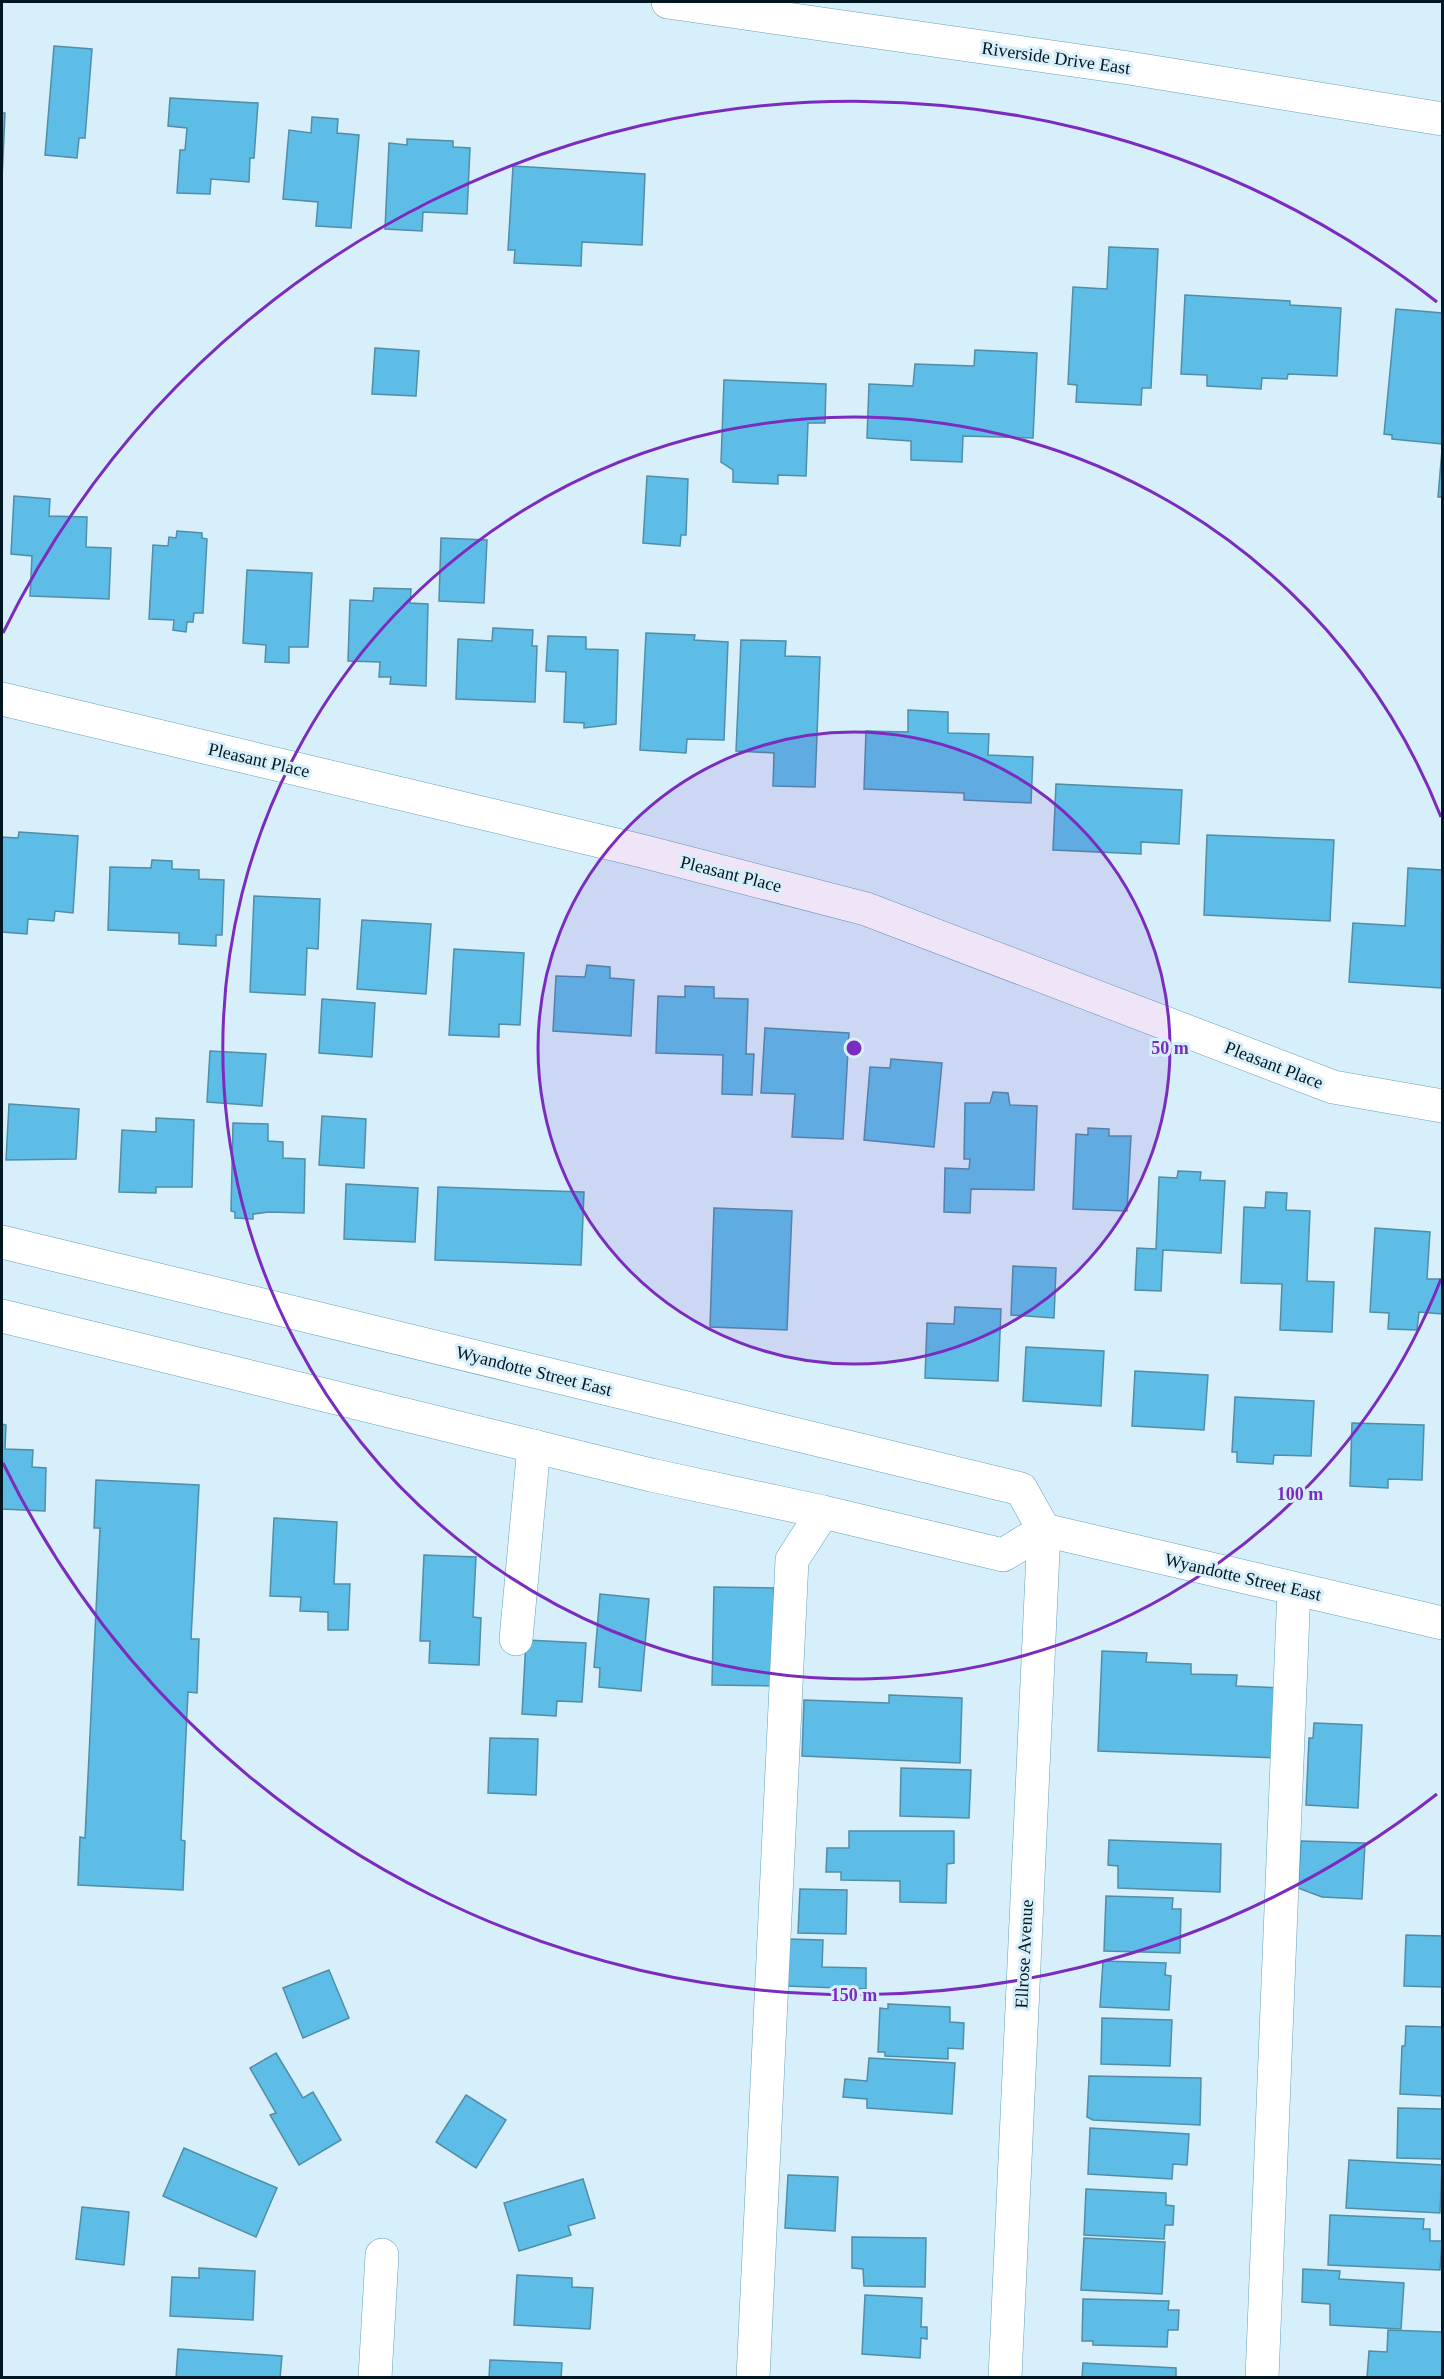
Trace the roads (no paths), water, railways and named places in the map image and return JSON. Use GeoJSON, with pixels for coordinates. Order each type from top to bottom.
{"type":"FeatureCollection","features":[{"type":"Feature","properties":{"kind":"main road","name":"Riverside Drive East"},"geometry":{"type":"LineString","coordinates":[[668,2],[1130,68],[1443,119]]}},
{"type":"Feature","properties":{"kind":"main road","name":"Pleasant Place"},"geometry":{"type":"LineString","coordinates":[[2,699],[642,851],[866,909],[1333,1087],[1443,1106]]}},
{"type":"Feature","properties":{"kind":"main road","name":"Wyandotte Street East"},"geometry":{"type":"LineString","coordinates":[[2,1242],[1021,1489],[1044,1530],[1443,1623]]}},
{"type":"Feature","properties":{"kind":"main road"},"geometry":{"type":"LineString","coordinates":[[2,1316],[651,1475],[823,1512],[1003,1555],[1044,1530]]}},
{"type":"Feature","properties":{"kind":"main road"},"geometry":{"type":"LineString","coordinates":[[516,1639],[534,1446]]}},
{"type":"Feature","properties":{"kind":"main road"},"geometry":{"type":"LineString","coordinates":[[753,2378],[792,1560],[823,1512]]}},
{"type":"Feature","properties":{"kind":"main road","name":"Ellrose Avenue"},"geometry":{"type":"LineString","coordinates":[[1005,2378],[1044,1530]]}},
{"type":"Feature","properties":{"kind":"main road"},"geometry":{"type":"LineString","coordinates":[[1262,2378],[1294,1589]]}},
{"type":"Feature","properties":{"kind":"main road"},"geometry":{"type":"LineString","coordinates":[[375,2378],[382,2255]]}}]}
